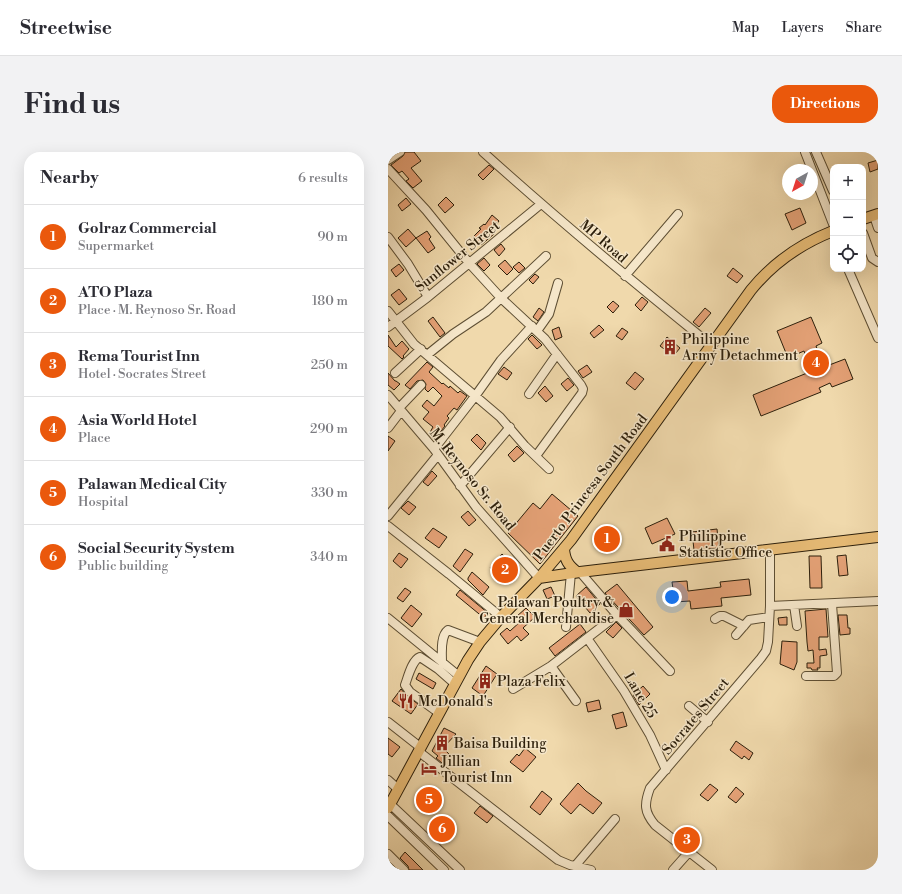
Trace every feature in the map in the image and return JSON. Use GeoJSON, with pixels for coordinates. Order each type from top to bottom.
{"type":"FeatureCollection","features":[{"type":"Feature","properties":{"kind":"main road"},"geometry":{"type":"LineString","coordinates":[[866,218],[876,215]]}},
{"type":"Feature","properties":{"kind":"main road","name":"Puerto Princesa South Road"},"geometry":{"type":"LineString","coordinates":[[389,806],[457,680],[480,642],[564,549],[751,290],[774,265],[796,248],[830,232]]}},
{"type":"Feature","properties":{"kind":"main road"},"geometry":{"type":"LineString","coordinates":[[539,578],[576,572],[878,537]]}},
{"type":"Feature","properties":{"kind":"main road"},"geometry":{"type":"LineString","coordinates":[[564,549],[564,556],[569,565],[576,572]]}},
{"type":"Feature","properties":{"kind":"street"},"geometry":{"type":"LineString","coordinates":[[388,160],[400,152]]}},
{"type":"Feature","properties":{"kind":"street","name":"MP Road"},"geometry":{"type":"LineString","coordinates":[[483,152],[625,276],[711,345]]}},
{"type":"Feature","properties":{"kind":"street"},"geometry":{"type":"LineString","coordinates":[[805,152],[830,225]]}},
{"type":"Feature","properties":{"kind":"street"},"geometry":{"type":"LineString","coordinates":[[816,152],[830,184]]}},
{"type":"Feature","properties":{"kind":"street"},"geometry":{"type":"LineString","coordinates":[[388,169],[426,210],[469,263],[501,298],[535,329],[581,385],[583,392],[536,456]]}},
{"type":"Feature","properties":{"kind":"street","name":"Sunflower Street"},"geometry":{"type":"LineString","coordinates":[[388,328],[541,204]]}},
{"type":"Feature","properties":{"kind":"street"},"geometry":{"type":"LineString","coordinates":[[625,276],[678,214]]}},
{"type":"Feature","properties":{"kind":"street"},"geometry":{"type":"LineString","coordinates":[[876,215],[878,228]]}},
{"type":"Feature","properties":{"kind":"street"},"geometry":{"type":"LineString","coordinates":[[864,236],[872,258],[878,262]]}},
{"type":"Feature","properties":{"kind":"street"},"geometry":{"type":"LineString","coordinates":[[388,237],[428,297]]}},
{"type":"Feature","properties":{"kind":"street"},"geometry":{"type":"LineString","coordinates":[[428,355],[453,334],[486,312],[546,256]]}},
{"type":"Feature","properties":{"kind":"street"},"geometry":{"type":"LineString","coordinates":[[849,272],[878,338]]}},
{"type":"Feature","properties":{"kind":"street"},"geometry":{"type":"LineString","coordinates":[[388,516],[436,453],[501,360],[549,314],[558,283]]}},
{"type":"Feature","properties":{"kind":"street"},"geometry":{"type":"LineString","coordinates":[[388,311],[421,349],[476,395],[510,427],[519,439],[549,469]]}},
{"type":"Feature","properties":{"kind":"street"},"geometry":{"type":"LineString","coordinates":[[395,373],[421,349]]}},
{"type":"Feature","properties":{"kind":"street"},"geometry":{"type":"LineString","coordinates":[[529,394],[557,354]]}},
{"type":"Feature","properties":{"kind":"street"},"geometry":{"type":"LineString","coordinates":[[388,428],[400,410],[421,385]]}},
{"type":"Feature","properties":{"kind":"street","name":"M. Reynoso Sr. Road"},"geometry":{"type":"LineString","coordinates":[[388,395],[436,453],[481,512],[539,578]]}},
{"type":"Feature","properties":{"kind":"street"},"geometry":{"type":"LineString","coordinates":[[460,486],[510,427]]}},
{"type":"Feature","properties":{"kind":"street"},"geometry":{"type":"LineString","coordinates":[[388,526],[501,617]]}},
{"type":"Feature","properties":{"kind":"street","name":"Socrates Street"},"geometry":{"type":"LineString","coordinates":[[712,870],[655,825],[648,816],[646,805],[650,788],[708,722],[766,651],[770,606],[770,549]]}},
{"type":"Feature","properties":{"kind":"street"},"geometry":{"type":"LineString","coordinates":[[576,572],[670,671]]}},
{"type":"Feature","properties":{"kind":"street"},"geometry":{"type":"LineString","coordinates":[[566,627],[576,572]]}},
{"type":"Feature","properties":{"kind":"street"},"geometry":{"type":"LineString","coordinates":[[770,606],[878,601]]}},
{"type":"Feature","properties":{"kind":"street"},"geometry":{"type":"LineString","coordinates":[[806,676],[834,676],[837,673],[832,604]]}},
{"type":"Feature","properties":{"kind":"street"},"geometry":{"type":"LineString","coordinates":[[794,605],[797,626]]}},
{"type":"Feature","properties":{"kind":"street"},"geometry":{"type":"LineString","coordinates":[[513,689],[551,666],[617,615]]}},
{"type":"Feature","properties":{"kind":"street"},"geometry":{"type":"LineString","coordinates":[[715,619],[720,616],[724,616],[744,626]]}},
{"type":"Feature","properties":{"kind":"street"},"geometry":{"type":"LineString","coordinates":[[736,635],[749,620],[754,618],[769,617]]}},
{"type":"Feature","properties":{"kind":"street"},"geometry":{"type":"LineString","coordinates":[[388,618],[442,662],[457,680]]}},
{"type":"Feature","properties":{"kind":"street"},"geometry":{"type":"LineString","coordinates":[[442,662],[444,636],[445,632],[448,630],[480,642]]}},
{"type":"Feature","properties":{"kind":"street","name":"Lane 25"},"geometry":{"type":"LineString","coordinates":[[587,638],[624,690],[650,734],[666,770]]}},
{"type":"Feature","properties":{"kind":"street"},"geometry":{"type":"LineString","coordinates":[[425,649],[414,663],[405,686],[410,692],[439,714]]}},
{"type":"Feature","properties":{"kind":"street"},"geometry":{"type":"LineString","coordinates":[[420,657],[457,680]]}},
{"type":"Feature","properties":{"kind":"street"},"geometry":{"type":"LineString","coordinates":[[551,666],[576,701]]}},
{"type":"Feature","properties":{"kind":"street"},"geometry":{"type":"LineString","coordinates":[[689,706],[708,722]]}},
{"type":"Feature","properties":{"kind":"street"},"geometry":{"type":"LineString","coordinates":[[388,722],[419,749],[558,860],[591,870]]}},
{"type":"Feature","properties":{"kind":"street"},"geometry":{"type":"LineString","coordinates":[[388,780],[398,788]]}},
{"type":"Feature","properties":{"kind":"street"},"geometry":{"type":"LineString","coordinates":[[389,806],[460,870]]}},
{"type":"Feature","properties":{"kind":"street"},"geometry":{"type":"LineString","coordinates":[[388,816],[444,870]]}},
{"type":"Feature","properties":{"kind":"street"},"geometry":{"type":"LineString","coordinates":[[575,866],[615,819]]}},
{"type":"Feature","properties":{"kind":"street"},"geometry":{"type":"LineString","coordinates":[[673,870],[689,852]]}},
{"type":"Feature","properties":{"kind":"street"},"geometry":{"type":"LineString","coordinates":[[388,854],[404,870]]}},
{"type":"Feature","properties":{"kind":"building"},"geometry":{"type":"Polygon","coordinates":[[[405,152],[414,152],[421,161],[411,168],[422,181],[413,188],[406,181],[409,179],[402,171],[399,173],[391,165],[403,156],[405,152]]]}},
{"type":"Feature","properties":{"kind":"building"},"geometry":{"type":"Polygon","coordinates":[[[878,160],[878,169],[870,172],[868,163],[878,160]]]}},
{"type":"Feature","properties":{"kind":"building"},"geometry":{"type":"Polygon","coordinates":[[[489,165],[494,169],[483,180],[478,175],[489,165]]]}},
{"type":"Feature","properties":{"kind":"building"},"geometry":{"type":"Polygon","coordinates":[[[446,197],[454,205],[445,213],[438,205],[446,197]]]}},
{"type":"Feature","properties":{"kind":"building"},"geometry":{"type":"Polygon","coordinates":[[[406,198],[411,204],[402,211],[398,205],[406,198]]]}},
{"type":"Feature","properties":{"kind":"building"},"geometry":{"type":"Polygon","coordinates":[[[800,208],[806,223],[792,230],[785,214],[800,208]]]}},
{"type":"Feature","properties":{"kind":"building"},"geometry":{"type":"Polygon","coordinates":[[[492,215],[499,221],[491,231],[494,234],[481,245],[473,237],[481,229],[479,228],[484,224],[485,225],[492,215]]]}},
{"type":"Feature","properties":{"kind":"building"},"geometry":{"type":"Polygon","coordinates":[[[408,229],[416,238],[406,247],[398,238],[408,229]]]}},
{"type":"Feature","properties":{"kind":"building"},"geometry":{"type":"Polygon","coordinates":[[[427,231],[431,237],[429,239],[435,248],[428,253],[416,238],[427,231]]]}},
{"type":"Feature","properties":{"kind":"building"},"geometry":{"type":"Polygon","coordinates":[[[501,244],[505,249],[499,256],[494,250],[501,244]]]}},
{"type":"Feature","properties":{"kind":"building"},"geometry":{"type":"Polygon","coordinates":[[[484,258],[490,265],[484,271],[477,264],[484,258]]]}},
{"type":"Feature","properties":{"kind":"building"},"geometry":{"type":"Polygon","coordinates":[[[505,260],[513,269],[507,275],[498,266],[505,260]]]}},
{"type":"Feature","properties":{"kind":"building"},"geometry":{"type":"Polygon","coordinates":[[[519,262],[525,268],[519,273],[513,267],[519,262]]]}},
{"type":"Feature","properties":{"kind":"building"},"geometry":{"type":"Polygon","coordinates":[[[399,264],[404,270],[396,277],[391,270],[399,264]]]}},
{"type":"Feature","properties":{"kind":"building"},"geometry":{"type":"Polygon","coordinates":[[[733,268],[743,276],[737,283],[727,276],[733,268]]]}},
{"type":"Feature","properties":{"kind":"building"},"geometry":{"type":"Polygon","coordinates":[[[535,274],[539,277],[533,284],[529,280],[535,274]]]}},
{"type":"Feature","properties":{"kind":"building"},"geometry":{"type":"Polygon","coordinates":[[[399,289],[407,299],[399,305],[391,295],[399,289]]]}},
{"type":"Feature","properties":{"kind":"building"},"geometry":{"type":"Polygon","coordinates":[[[642,297],[648,302],[641,311],[635,305],[642,297]]]}},
{"type":"Feature","properties":{"kind":"building"},"geometry":{"type":"Polygon","coordinates":[[[613,301],[619,306],[613,313],[607,307],[613,301]]]}},
{"type":"Feature","properties":{"kind":"building"},"geometry":{"type":"Polygon","coordinates":[[[539,308],[544,312],[538,321],[533,317],[539,308]]]}},
{"type":"Feature","properties":{"kind":"building"},"geometry":{"type":"Polygon","coordinates":[[[705,308],[711,313],[699,327],[693,322],[705,308]]]}},
{"type":"Feature","properties":{"kind":"building"},"geometry":{"type":"Polygon","coordinates":[[[433,317],[445,333],[440,337],[428,321],[433,317]]]}},
{"type":"Feature","properties":{"kind":"building"},"geometry":{"type":"Polygon","coordinates":[[[811,317],[822,343],[816,346],[824,367],[845,359],[853,379],[832,387],[830,383],[819,388],[821,392],[761,416],[753,395],[812,371],[804,351],[788,358],[777,331],[811,317]]]}},
{"type":"Feature","properties":{"kind":"building"},"geometry":{"type":"Polygon","coordinates":[[[599,325],[604,330],[594,338],[590,333],[599,325]]]}},
{"type":"Feature","properties":{"kind":"building"},"geometry":{"type":"Polygon","coordinates":[[[559,327],[562,337],[555,340],[552,330],[559,327]]]}},
{"type":"Feature","properties":{"kind":"building"},"geometry":{"type":"Polygon","coordinates":[[[622,328],[628,332],[622,340],[616,336],[622,328]]]}},
{"type":"Feature","properties":{"kind":"building"},"geometry":{"type":"Polygon","coordinates":[[[388,335],[396,347],[402,341],[409,349],[402,359],[388,346],[388,335]]]}},
{"type":"Feature","properties":{"kind":"building"},"geometry":{"type":"Polygon","coordinates":[[[532,335],[542,345],[537,349],[528,339],[532,335]]]}},
{"type":"Feature","properties":{"kind":"building","name":"Philippine Army Detachment"},"geometry":{"type":"Polygon","coordinates":[[[667,337],[680,348],[675,354],[669,349],[667,351],[660,346],[667,337]]]}},
{"type":"Feature","properties":{"kind":"building"},"geometry":{"type":"Polygon","coordinates":[[[427,362],[433,367],[429,372],[442,384],[443,383],[449,388],[450,386],[458,393],[460,391],[467,396],[457,410],[454,408],[447,416],[449,418],[444,425],[445,426],[434,440],[429,434],[433,427],[423,419],[429,412],[422,406],[427,400],[434,406],[442,396],[433,387],[428,392],[425,389],[426,384],[423,380],[417,381],[410,389],[405,385],[427,362]]]}},
{"type":"Feature","properties":{"kind":"building"},"geometry":{"type":"Polygon","coordinates":[[[587,365],[592,372],[583,378],[578,371],[587,365]]]}},
{"type":"Feature","properties":{"kind":"building"},"geometry":{"type":"Polygon","coordinates":[[[504,367],[512,373],[507,380],[498,374],[504,367]]]}},
{"type":"Feature","properties":{"kind":"building"},"geometry":{"type":"Polygon","coordinates":[[[635,372],[644,379],[635,390],[626,383],[635,372]]]}},
{"type":"Feature","properties":{"kind":"building"},"geometry":{"type":"Polygon","coordinates":[[[388,373],[400,384],[394,390],[388,385],[388,373]]]}},
{"type":"Feature","properties":{"kind":"building"},"geometry":{"type":"Polygon","coordinates":[[[568,378],[574,385],[567,391],[561,384],[568,378]]]}},
{"type":"Feature","properties":{"kind":"building"},"geometry":{"type":"Polygon","coordinates":[[[545,386],[553,396],[546,402],[538,393],[545,386]]]}},
{"type":"Feature","properties":{"kind":"building"},"geometry":{"type":"Polygon","coordinates":[[[477,434],[486,443],[481,450],[471,440],[477,434]]]}},
{"type":"Feature","properties":{"kind":"building"},"geometry":{"type":"Polygon","coordinates":[[[388,436],[395,441],[388,451],[388,436]]]}},
{"type":"Feature","properties":{"kind":"building"},"geometry":{"type":"Polygon","coordinates":[[[517,446],[524,453],[514,462],[508,455],[517,446]]]}},
{"type":"Feature","properties":{"kind":"building"},"geometry":{"type":"Polygon","coordinates":[[[432,471],[437,476],[428,486],[423,482],[432,471]]]}},
{"type":"Feature","properties":{"kind":"building"},"geometry":{"type":"Polygon","coordinates":[[[552,494],[578,516],[540,564],[508,533],[533,503],[540,509],[552,494]]]}},
{"type":"Feature","properties":{"kind":"building"},"geometry":{"type":"Polygon","coordinates":[[[408,501],[416,507],[409,515],[401,508],[408,501]]]}},
{"type":"Feature","properties":{"kind":"building"},"geometry":{"type":"Polygon","coordinates":[[[468,511],[476,520],[469,526],[461,517],[468,511]]]}},
{"type":"Feature","properties":{"kind":"building"},"geometry":{"type":"Polygon","coordinates":[[[667,518],[675,534],[652,544],[645,528],[667,518]]]}},
{"type":"Feature","properties":{"kind":"building"},"geometry":{"type":"Polygon","coordinates":[[[433,528],[447,537],[439,548],[425,538],[433,528]]]}},
{"type":"Feature","properties":{"kind":"building"},"geometry":{"type":"Polygon","coordinates":[[[717,529],[719,548],[694,550],[692,532],[717,529]]]}},
{"type":"Feature","properties":{"kind":"building"},"geometry":{"type":"Polygon","coordinates":[[[465,549],[473,554],[460,572],[453,566],[465,549]]]}},
{"type":"Feature","properties":{"kind":"building"},"geometry":{"type":"Polygon","coordinates":[[[399,553],[408,559],[401,568],[393,561],[399,553]]]}},
{"type":"Feature","properties":{"kind":"building"},"geometry":{"type":"Polygon","coordinates":[[[502,554],[516,568],[518,573],[508,583],[490,568],[502,554]]]}},
{"type":"Feature","properties":{"kind":"building"},"geometry":{"type":"Polygon","coordinates":[[[846,555],[848,575],[839,576],[837,556],[846,555]]]}},
{"type":"Feature","properties":{"kind":"building"},"geometry":{"type":"Polygon","coordinates":[[[809,556],[821,556],[822,588],[810,588],[809,556]]]}},
{"type":"Feature","properties":{"kind":"building"},"geometry":{"type":"Polygon","coordinates":[[[472,572],[489,587],[483,595],[468,580],[472,572]]]}},
{"type":"Feature","properties":{"kind":"building"},"geometry":{"type":"Polygon","coordinates":[[[749,579],[751,595],[721,598],[722,606],[691,609],[690,601],[675,602],[672,582],[687,581],[688,591],[721,587],[720,582],[749,579]]]}},
{"type":"Feature","properties":{"kind":"building","name":"Palawan Poultry & General Merchandise"},"geometry":{"type":"Polygon","coordinates":[[[617,584],[653,627],[644,635],[605,593],[617,584]]]}},
{"type":"Feature","properties":{"kind":"building"},"geometry":{"type":"Polygon","coordinates":[[[551,587],[555,596],[547,599],[543,590],[551,587]]]}},
{"type":"Feature","properties":{"kind":"building"},"geometry":{"type":"Polygon","coordinates":[[[586,587],[600,604],[590,613],[576,596],[586,587]]]}},
{"type":"Feature","properties":{"kind":"building"},"geometry":{"type":"Polygon","coordinates":[[[405,588],[411,592],[403,602],[397,598],[405,588]]]}},
{"type":"Feature","properties":{"kind":"building"},"geometry":{"type":"Polygon","coordinates":[[[460,590],[488,613],[484,618],[456,595],[460,590]]]}},
{"type":"Feature","properties":{"kind":"building"},"geometry":{"type":"Polygon","coordinates":[[[411,605],[422,614],[412,627],[401,618],[411,605]]]}},
{"type":"Feature","properties":{"kind":"building"},"geometry":{"type":"Polygon","coordinates":[[[526,608],[535,617],[523,628],[529,634],[521,641],[517,636],[508,644],[500,634],[507,628],[510,631],[521,621],[516,617],[526,608]]]}},
{"type":"Feature","properties":{"kind":"building"},"geometry":{"type":"Polygon","coordinates":[[[826,609],[828,637],[819,637],[819,650],[826,649],[827,655],[820,656],[820,668],[817,668],[818,670],[812,670],[811,668],[807,668],[807,663],[814,663],[813,650],[808,651],[805,611],[826,609]]]}},
{"type":"Feature","properties":{"kind":"building"},"geometry":{"type":"Polygon","coordinates":[[[838,615],[847,615],[850,634],[840,635],[838,615]]]}},
{"type":"Feature","properties":{"kind":"building"},"geometry":{"type":"Polygon","coordinates":[[[787,617],[787,625],[779,625],[778,618],[787,617]]]}},
{"type":"Feature","properties":{"kind":"building"},"geometry":{"type":"Polygon","coordinates":[[[616,622],[622,628],[613,638],[606,632],[616,622]]]}},
{"type":"Feature","properties":{"kind":"building"},"geometry":{"type":"Polygon","coordinates":[[[580,624],[586,632],[555,656],[549,648],[580,624]]]}},
{"type":"Feature","properties":{"kind":"building"},"geometry":{"type":"Polygon","coordinates":[[[782,641],[797,642],[797,662],[794,670],[780,664],[782,641]]]}},
{"type":"Feature","properties":{"kind":"building","name":"Plaza Felix"},"geometry":{"type":"Polygon","coordinates":[[[486,666],[497,674],[483,696],[472,688],[486,666]]]}},
{"type":"Feature","properties":{"kind":"building"},"geometry":{"type":"Polygon","coordinates":[[[419,673],[436,683],[433,689],[416,679],[419,673]]]}},
{"type":"Feature","properties":{"kind":"building"},"geometry":{"type":"Polygon","coordinates":[[[643,686],[650,694],[639,705],[633,695],[643,686]]]}},
{"type":"Feature","properties":{"kind":"building","name":"McDonald's"},"geometry":{"type":"Polygon","coordinates":[[[401,689],[407,696],[418,704],[411,714],[392,701],[401,689]]]}},
{"type":"Feature","properties":{"kind":"building"},"geometry":{"type":"Polygon","coordinates":[[[599,700],[601,709],[588,712],[586,703],[599,700]]]}},
{"type":"Feature","properties":{"kind":"building"},"geometry":{"type":"Polygon","coordinates":[[[623,712],[627,726],[616,729],[612,715],[623,712]]]}},
{"type":"Feature","properties":{"kind":"building","name":"Baisa Building"},"geometry":{"type":"Polygon","coordinates":[[[444,728],[456,734],[443,748],[449,754],[442,763],[436,758],[438,756],[432,751],[444,728]]]}},
{"type":"Feature","properties":{"kind":"building"},"geometry":{"type":"Polygon","coordinates":[[[388,738],[400,747],[392,757],[388,754],[388,738]]]}},
{"type":"Feature","properties":{"kind":"building"},"geometry":{"type":"Polygon","coordinates":[[[736,741],[753,753],[749,760],[744,756],[742,759],[730,750],[736,741]]]}},
{"type":"Feature","properties":{"kind":"building"},"geometry":{"type":"Polygon","coordinates":[[[525,748],[536,757],[523,772],[510,762],[517,754],[519,756],[525,748]]]}},
{"type":"Feature","properties":{"kind":"building"},"geometry":{"type":"Polygon","coordinates":[[[578,783],[602,803],[593,814],[580,804],[571,814],[560,804],[578,783]]]}},
{"type":"Feature","properties":{"kind":"building"},"geometry":{"type":"Polygon","coordinates":[[[710,784],[718,790],[708,801],[700,795],[710,784]]]}},
{"type":"Feature","properties":{"kind":"building"},"geometry":{"type":"Polygon","coordinates":[[[736,787],[744,794],[736,803],[728,797],[736,787]]]}},
{"type":"Feature","properties":{"kind":"building"},"geometry":{"type":"Polygon","coordinates":[[[542,791],[552,799],[540,815],[530,807],[542,791]]]}},
{"type":"Feature","properties":{"kind":"building"},"geometry":{"type":"Polygon","coordinates":[[[480,806],[493,816],[487,823],[474,813],[480,806]]]}},
{"type":"Feature","properties":{"kind":"building"},"geometry":{"type":"Polygon","coordinates":[[[405,852],[423,870],[409,870],[408,866],[400,858],[405,852]]]}},
{"type":"Feature","properties":{"kind":"place","name":"Philippine Army Detachment"},"geometry":{"type":"Point","coordinates":[670,347]}},
{"type":"Feature","properties":{"kind":"place","name":"Asia World Hotel"},"geometry":{"type":"Point","coordinates":[816,363]}},
{"type":"Feature","properties":{"kind":"place","name":"Golraz Commercial"},"geometry":{"type":"Point","coordinates":[607,539]}},
{"type":"Feature","properties":{"kind":"place","name":"Philippine Statistic Office"},"geometry":{"type":"Point","coordinates":[667,544]}},
{"type":"Feature","properties":{"kind":"place","name":"ATO Plaza"},"geometry":{"type":"Point","coordinates":[505,570]}},
{"type":"Feature","properties":{"kind":"place","name":"Palawan Poultry & General Merchandise"},"geometry":{"type":"Point","coordinates":[626,610]}},
{"type":"Feature","properties":{"kind":"place","name":"Plaza Felix"},"geometry":{"type":"Point","coordinates":[485,681]}},
{"type":"Feature","properties":{"kind":"place","name":"McDonald's"},"geometry":{"type":"Point","coordinates":[406,701]}},
{"type":"Feature","properties":{"kind":"place","name":"Baisa Building"},"geometry":{"type":"Point","coordinates":[442,743]}},
{"type":"Feature","properties":{"kind":"place","name":"Jillian Tourist Inn"},"geometry":{"type":"Point","coordinates":[429,769]}},
{"type":"Feature","properties":{"kind":"place","name":"Palawan Medical City"},"geometry":{"type":"Point","coordinates":[429,800]}},
{"type":"Feature","properties":{"kind":"place","name":"Social Security System"},"geometry":{"type":"Point","coordinates":[442,829]}},
{"type":"Feature","properties":{"kind":"place","name":"Rema Tourist Inn"},"geometry":{"type":"Point","coordinates":[687,840]}}]}
